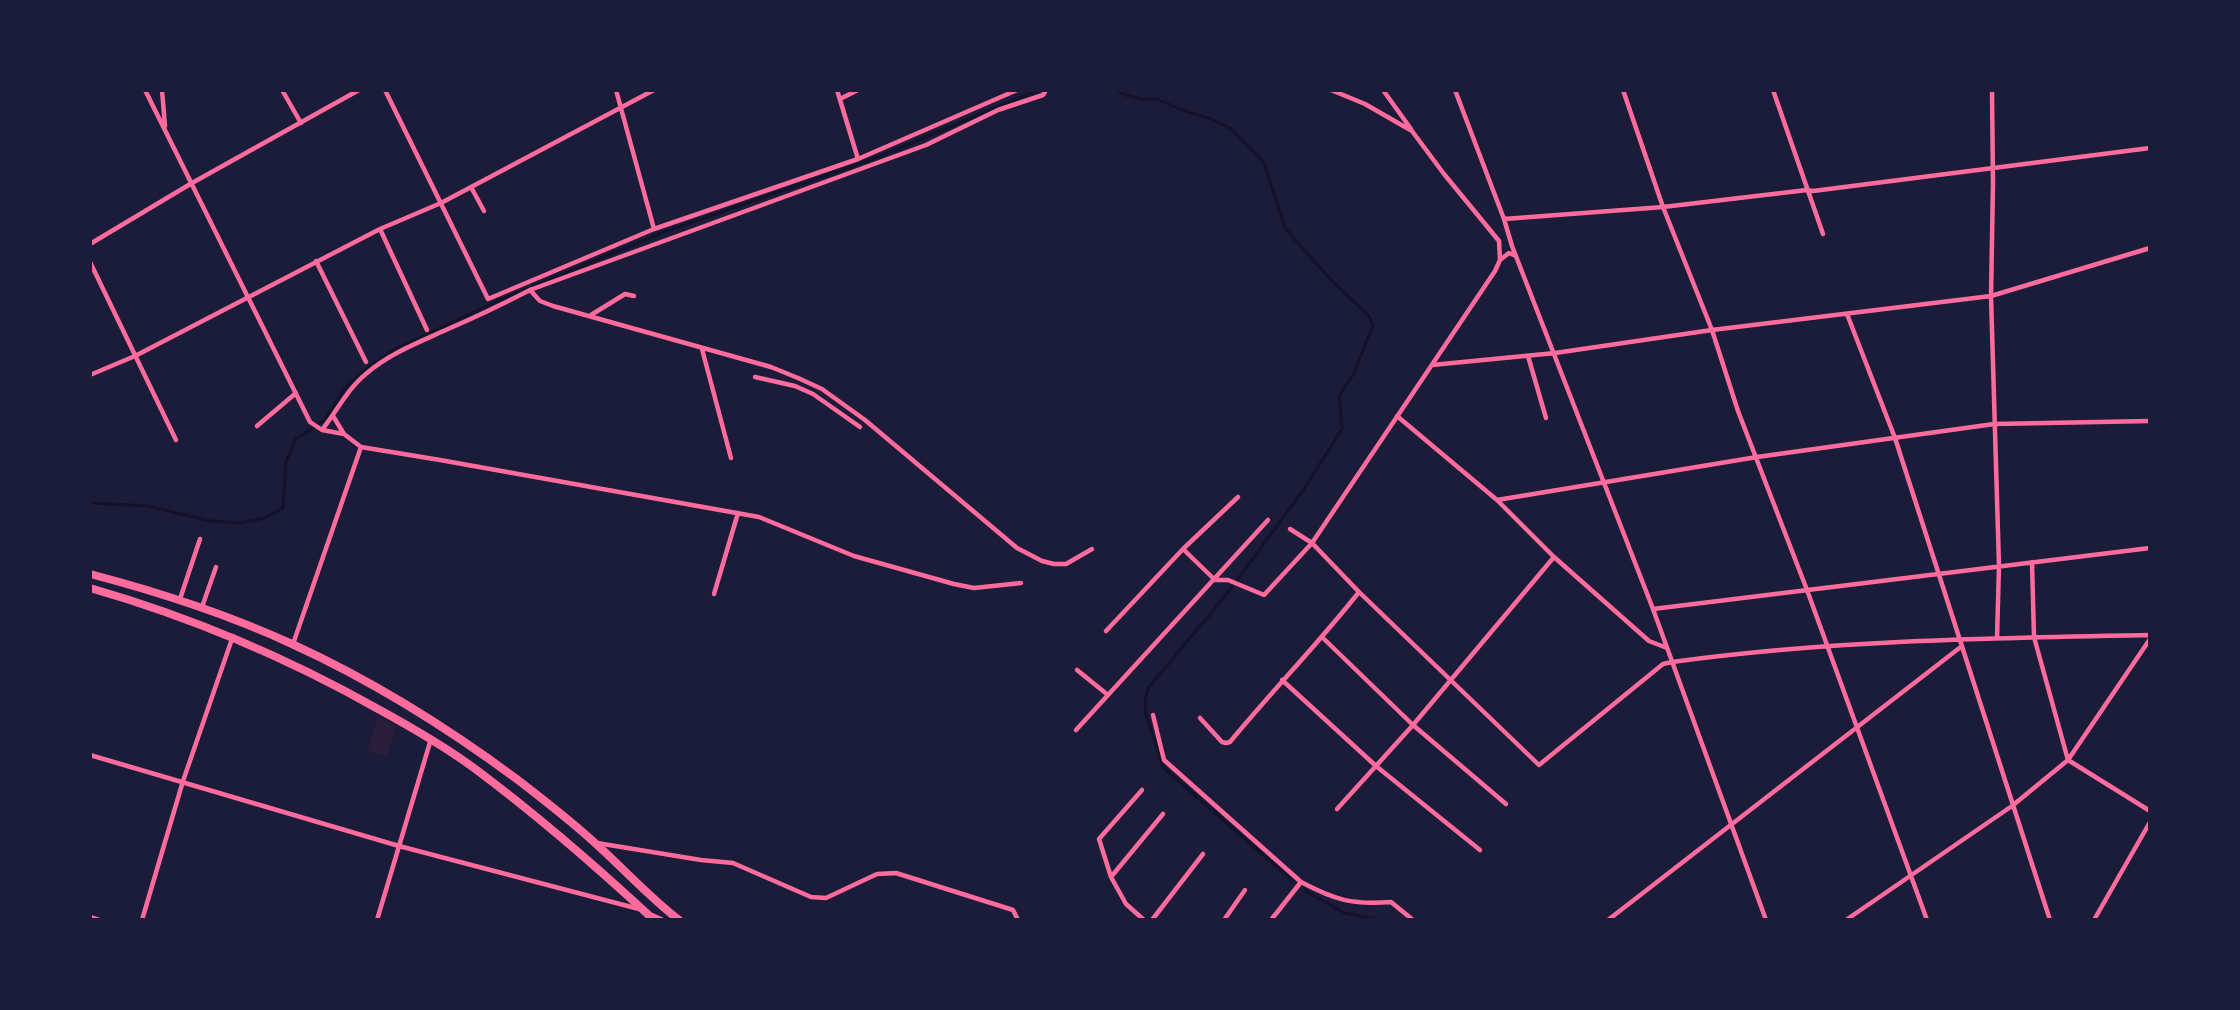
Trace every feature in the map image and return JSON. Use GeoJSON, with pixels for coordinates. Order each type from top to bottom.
{"type":"FeatureCollection","features":[{"type":"Feature","properties":{"kind":"main road"},"geometry":{"type":"LineString","coordinates":[[90,574],[202,607],[293,644],[381,691],[440,726],[518,780],[595,842],[660,906],[680,920]]}},
{"type":"Feature","properties":{"kind":"main road"},"geometry":{"type":"LineString","coordinates":[[90,588],[183,617],[232,636],[325,679],[431,739],[474,768],[583,855],[654,920]]}},
{"type":"Feature","properties":{"kind":"main road"},"geometry":{"type":"LineString","coordinates":[[633,901],[646,892]]}},
{"type":"Feature","properties":{"kind":"street"},"geometry":{"type":"LineString","coordinates":[[145,90],[312,424],[320,429],[344,434]]}},
{"type":"Feature","properties":{"kind":"street"},"geometry":{"type":"LineString","coordinates":[[162,90],[165,129]]}},
{"type":"Feature","properties":{"kind":"street"},"geometry":{"type":"LineString","coordinates":[[282,90],[301,123]]}},
{"type":"Feature","properties":{"kind":"street"},"geometry":{"type":"LineString","coordinates":[[90,244],[192,183],[359,90]]}},
{"type":"Feature","properties":{"kind":"street"},"geometry":{"type":"LineString","coordinates":[[385,90],[488,299],[654,229],[858,159],[1017,90]]}},
{"type":"Feature","properties":{"kind":"street"},"geometry":{"type":"LineString","coordinates":[[616,90],[654,229]]}},
{"type":"Feature","properties":{"kind":"street"},"geometry":{"type":"LineString","coordinates":[[90,375],[135,356],[380,229],[471,188],[654,90]]}},
{"type":"Feature","properties":{"kind":"street"},"geometry":{"type":"LineString","coordinates":[[837,90],[858,159]]}},
{"type":"Feature","properties":{"kind":"street"},"geometry":{"type":"LineString","coordinates":[[840,99],[858,90]]}},
{"type":"Feature","properties":{"kind":"street"},"geometry":{"type":"LineString","coordinates":[[320,429],[366,373],[384,361],[530,290],[926,145],[998,110],[1043,95],[1046,90]]}},
{"type":"Feature","properties":{"kind":"street"},"geometry":{"type":"LineString","coordinates":[[1331,90],[1365,104],[1412,131]]}},
{"type":"Feature","properties":{"kind":"street"},"geometry":{"type":"LineString","coordinates":[[1383,90],[1444,174],[1499,242],[1507,245],[1510,240]]}},
{"type":"Feature","properties":{"kind":"street"},"geometry":{"type":"LineString","coordinates":[[1455,90],[1516,257],[1653,609],[1766,920]]}},
{"type":"Feature","properties":{"kind":"street"},"geometry":{"type":"LineString","coordinates":[[1623,90],[1663,207],[1712,330],[1738,411],[1807,590],[1927,920]]}},
{"type":"Feature","properties":{"kind":"street"},"geometry":{"type":"LineString","coordinates":[[1773,90],[1823,234]]}},
{"type":"Feature","properties":{"kind":"street"},"geometry":{"type":"LineString","coordinates":[[1992,90],[1991,296],[1999,566],[1997,638]]}},
{"type":"Feature","properties":{"kind":"street"},"geometry":{"type":"LineString","coordinates":[[1504,219],[1663,207],[2150,148]]}},
{"type":"Feature","properties":{"kind":"street"},"geometry":{"type":"LineString","coordinates":[[471,188],[484,211]]}},
{"type":"Feature","properties":{"kind":"street"},"geometry":{"type":"LineString","coordinates":[[380,229],[427,330]]}},
{"type":"Feature","properties":{"kind":"street"},"geometry":{"type":"LineString","coordinates":[[1183,549],[1215,580],[1228,580],[1264,595],[1312,543],[1496,271],[1500,260],[1499,242]]}},
{"type":"Feature","properties":{"kind":"street"},"geometry":{"type":"LineString","coordinates":[[1432,365],[1555,353],[1712,330],[1991,296],[2150,248]]}},
{"type":"Feature","properties":{"kind":"street"},"geometry":{"type":"LineString","coordinates":[[1500,260],[1509,254],[1516,257]]}},
{"type":"Feature","properties":{"kind":"street"},"geometry":{"type":"LineString","coordinates":[[316,261],[366,362]]}},
{"type":"Feature","properties":{"kind":"street"},"geometry":{"type":"LineString","coordinates":[[90,262],[176,440]]}},
{"type":"Feature","properties":{"kind":"street"},"geometry":{"type":"LineString","coordinates":[[530,290],[540,301],[771,368],[822,389],[865,420],[1024,552],[1042,561],[1066,564],[1092,549]]}},
{"type":"Feature","properties":{"kind":"street"},"geometry":{"type":"LineString","coordinates":[[591,315],[625,294],[634,296]]}},
{"type":"Feature","properties":{"kind":"street"},"geometry":{"type":"LineString","coordinates":[[1847,314],[1895,438],[2050,920]]}},
{"type":"Feature","properties":{"kind":"street"},"geometry":{"type":"LineString","coordinates":[[702,349],[731,458]]}},
{"type":"Feature","properties":{"kind":"street"},"geometry":{"type":"LineString","coordinates":[[1528,356],[1546,418]]}},
{"type":"Feature","properties":{"kind":"street"},"geometry":{"type":"LineString","coordinates":[[771,368],[774,381]]}},
{"type":"Feature","properties":{"kind":"street"},"geometry":{"type":"LineString","coordinates":[[755,377],[795,386],[813,394],[860,427]]}},
{"type":"Feature","properties":{"kind":"street"},"geometry":{"type":"LineString","coordinates":[[257,426],[296,393]]}},
{"type":"Feature","properties":{"kind":"street"},"geometry":{"type":"LineString","coordinates":[[333,416],[344,434],[361,447],[440,459],[759,517],[854,556],[974,588],[1021,583]]}},
{"type":"Feature","properties":{"kind":"street"},"geometry":{"type":"LineString","coordinates":[[1397,416],[1497,500],[1554,557],[1649,640],[1667,648]]}},
{"type":"Feature","properties":{"kind":"street"},"geometry":{"type":"LineString","coordinates":[[1497,500],[1757,457],[1994,424],[2150,421]]}},
{"type":"Feature","properties":{"kind":"street"},"geometry":{"type":"LineString","coordinates":[[293,644],[361,447]]}},
{"type":"Feature","properties":{"kind":"street"},"geometry":{"type":"LineString","coordinates":[[1106,632],[1183,549],[1238,497]]}},
{"type":"Feature","properties":{"kind":"street"},"geometry":{"type":"LineString","coordinates":[[714,594],[738,513]]}},
{"type":"Feature","properties":{"kind":"street"},"geometry":{"type":"LineString","coordinates":[[1076,730],[1268,520]]}},
{"type":"Feature","properties":{"kind":"street"},"geometry":{"type":"LineString","coordinates":[[1290,530],[1312,543],[1359,592],[1539,765],[1663,664],[1672,662],[1749,651],[1827,646],[1961,643],[1997,638],[2150,637]]}},
{"type":"Feature","properties":{"kind":"street"},"geometry":{"type":"LineString","coordinates":[[180,599],[200,539]]}},
{"type":"Feature","properties":{"kind":"street"},"geometry":{"type":"LineString","coordinates":[[1653,609],[2150,548]]}},
{"type":"Feature","properties":{"kind":"street"},"geometry":{"type":"LineString","coordinates":[[1337,808],[1413,725],[1554,557]]}},
{"type":"Feature","properties":{"kind":"street"},"geometry":{"type":"LineString","coordinates":[[2032,562],[2034,637],[2068,760],[2150,811]]}},
{"type":"Feature","properties":{"kind":"street"},"geometry":{"type":"LineString","coordinates":[[202,607],[216,567]]}},
{"type":"Feature","properties":{"kind":"street"},"geometry":{"type":"LineString","coordinates":[[1200,718],[1222,742],[1230,742],[1282,680],[1323,638],[1359,592]]}},
{"type":"Feature","properties":{"kind":"street"},"geometry":{"type":"LineString","coordinates":[[142,920],[183,781],[232,636]]}},
{"type":"Feature","properties":{"kind":"street"},"geometry":{"type":"LineString","coordinates":[[1846,920],[2012,806],[2068,760],[2150,637]]}},
{"type":"Feature","properties":{"kind":"street"},"geometry":{"type":"LineString","coordinates":[[1323,638],[1413,725],[1506,804]]}},
{"type":"Feature","properties":{"kind":"street"},"geometry":{"type":"LineString","coordinates":[[1608,920],[1856,729],[1961,643]]}},
{"type":"Feature","properties":{"kind":"street"},"geometry":{"type":"LineString","coordinates":[[1077,670],[1108,695]]}},
{"type":"Feature","properties":{"kind":"street"},"geometry":{"type":"LineString","coordinates":[[1282,680],[1376,766],[1480,850]]}},
{"type":"Feature","properties":{"kind":"street"},"geometry":{"type":"LineString","coordinates":[[1152,715],[1164,760],[1301,882],[1328,896],[1364,904],[1391,902],[1413,920]]}},
{"type":"Feature","properties":{"kind":"street"},"geometry":{"type":"LineString","coordinates":[[377,920],[431,739]]}},
{"type":"Feature","properties":{"kind":"street"},"geometry":{"type":"LineString","coordinates":[[90,755],[399,846],[644,910],[663,920]]}},
{"type":"Feature","properties":{"kind":"street"},"geometry":{"type":"LineString","coordinates":[[1142,790],[1099,839],[1111,876],[1126,904],[1143,920]]}},
{"type":"Feature","properties":{"kind":"street"},"geometry":{"type":"LineString","coordinates":[[1111,876],[1163,814]]}},
{"type":"Feature","properties":{"kind":"street"},"geometry":{"type":"LineString","coordinates":[[2094,920],[2150,822]]}},
{"type":"Feature","properties":{"kind":"street"},"geometry":{"type":"LineString","coordinates":[[595,842],[701,860],[733,863],[811,897],[826,898],[877,874],[896,873],[1013,910],[1018,920]]}},
{"type":"Feature","properties":{"kind":"street"},"geometry":{"type":"LineString","coordinates":[[1152,920],[1203,854]]}},
{"type":"Feature","properties":{"kind":"street"},"geometry":{"type":"LineString","coordinates":[[1271,920],[1301,882]]}},
{"type":"Feature","properties":{"kind":"street"},"geometry":{"type":"LineString","coordinates":[[1224,920],[1245,891]]}},
{"type":"Feature","properties":{"kind":"street"},"geometry":{"type":"LineString","coordinates":[[644,910],[647,920]]}},
{"type":"Feature","properties":{"kind":"street"},"geometry":{"type":"LineString","coordinates":[[90,917],[99,920]]}},
{"type":"Feature","properties":{"kind":"shaded area"},"geometry":{"type":"Polygon","coordinates":[[[378,717],[396,727],[387,756],[367,750],[378,717]]]}},
{"type":"Feature","properties":{"kind":"waterway"},"geometry":{"type":"LineString","coordinates":[[90,503],[148,506],[210,521],[240,523],[264,518],[283,508],[286,461],[296,439],[325,420],[344,389],[369,367],[395,349],[500,300],[664,232],[873,159],[1038,90]]}},
{"type":"Feature","properties":{"kind":"waterway"},"geometry":{"type":"LineString","coordinates":[[1116,90],[1141,99],[1157,99],[1230,128],[1264,162],[1285,228],[1332,281],[1369,316],[1373,325],[1354,373],[1339,396],[1342,429],[1304,489],[1226,595],[1149,687],[1145,700],[1146,715],[1164,768],[1293,881]]}},
{"type":"Feature","properties":{"kind":"waterway"},"geometry":{"type":"LineString","coordinates":[[1305,891],[1345,913],[1379,920]]}}]}
